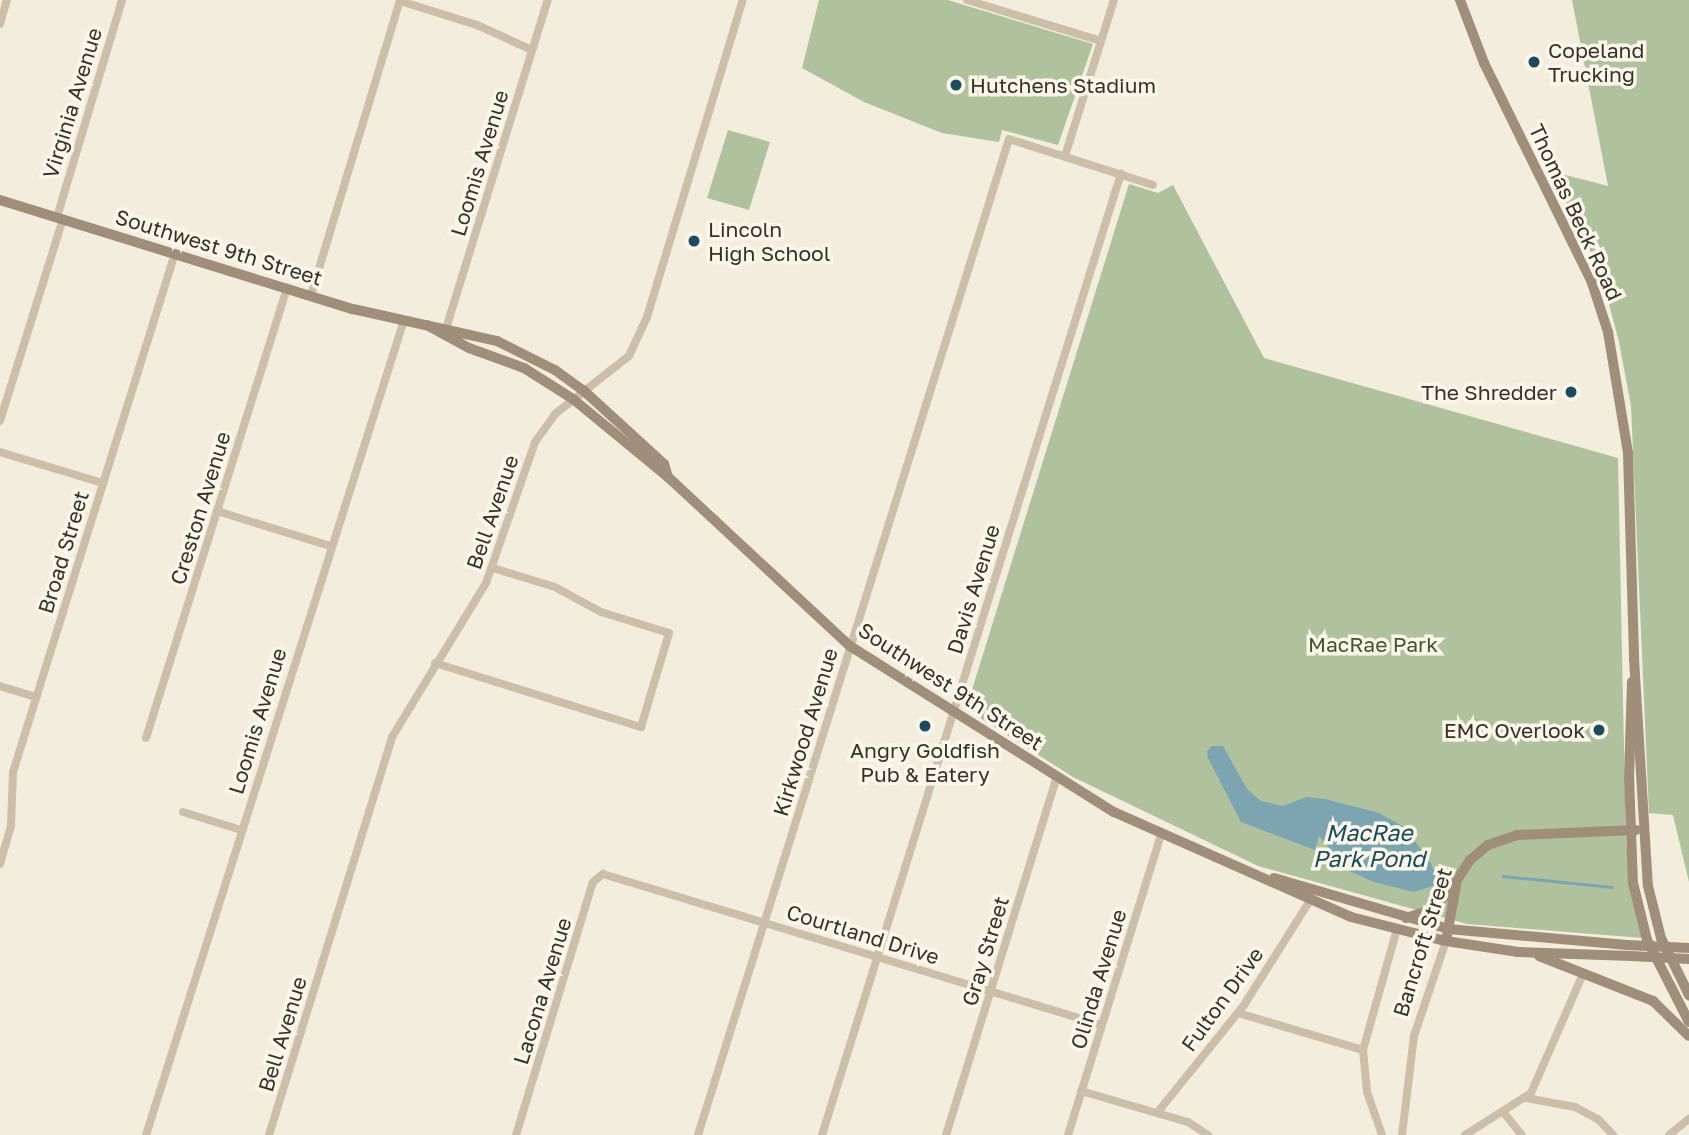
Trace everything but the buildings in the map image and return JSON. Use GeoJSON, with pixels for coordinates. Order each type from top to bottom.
{"type":"FeatureCollection","features":[{"type":"Feature","properties":{"kind":"main road","name":"Thomas Beck Road"},"geometry":{"type":"LineString","coordinates":[[1460,0],[1484,63],[1586,269],[1608,332],[1628,453],[1634,659],[1653,911],[1689,995]]}},
{"type":"Feature","properties":{"kind":"main road","name":"Southwest 9th Street"},"geometry":{"type":"LineString","coordinates":[[0,200],[287,288],[427,325],[524,368],[573,399],[668,477],[850,646],[1057,777],[1161,834],[1251,871],[1447,935],[1530,953],[1689,948]]}},
{"type":"Feature","properties":{"kind":"main road","name":"Southwest 9th Street"},"geometry":{"type":"LineString","coordinates":[[446,332],[527,354],[583,390],[664,464],[668,477]]}},
{"type":"Feature","properties":{"kind":"main road","name":"Thomas Beck Road"},"geometry":{"type":"LineString","coordinates":[[1634,659],[1629,831],[1633,883],[1647,940],[1689,1022]]}},
{"type":"Feature","properties":{"kind":"main road","name":"Bancroft Street"},"geometry":{"type":"LineString","coordinates":[[1447,935],[1457,880],[1481,850],[1506,837],[1645,830]]}},
{"type":"Feature","properties":{"kind":"main road","name":"Southwest 9th Street"},"geometry":{"type":"LineString","coordinates":[[1251,871],[1309,902],[1397,929],[1629,950],[1689,959]]}},
{"type":"Feature","properties":{"kind":"main road"},"geometry":{"type":"LineString","coordinates":[[1383,913],[1403,919],[1423,916],[1444,901],[1457,880]]}},
{"type":"Feature","properties":{"kind":"main road"},"geometry":{"type":"LineString","coordinates":[[1530,953],[1653,1001],[1689,1036]]}},
{"type":"Feature","properties":{"kind":"street"},"geometry":{"type":"LineString","coordinates":[[0,24],[7,0]]}},
{"type":"Feature","properties":{"kind":"street","name":"Virginia Avenue"},"geometry":{"type":"LineString","coordinates":[[0,421],[122,0]]}},
{"type":"Feature","properties":{"kind":"street","name":"Loomis Avenue"},"geometry":{"type":"LineString","coordinates":[[446,332],[548,0]]}},
{"type":"Feature","properties":{"kind":"street","name":"Bell Avenue"},"geometry":{"type":"LineString","coordinates":[[269,1135],[392,737],[493,568],[535,442],[573,399],[629,356],[647,317],[743,0]]}},
{"type":"Feature","properties":{"kind":"street"},"geometry":{"type":"LineString","coordinates":[[967,0],[988,3],[1101,41]]}},
{"type":"Feature","properties":{"kind":"street"},"geometry":{"type":"LineString","coordinates":[[1114,0],[1065,156],[1153,185]]}},
{"type":"Feature","properties":{"kind":"street"},"geometry":{"type":"LineString","coordinates":[[311,295],[400,1],[477,25],[533,50]]}},
{"type":"Feature","properties":{"kind":"street","name":"Kirkwood Avenue"},"geometry":{"type":"LineString","coordinates":[[698,1135],[1009,139],[1065,156]]}},
{"type":"Feature","properties":{"kind":"street","name":"Davis Avenue"},"geometry":{"type":"LineString","coordinates":[[822,1135],[1121,173]]}},
{"type":"Feature","properties":{"kind":"street","name":"Broad Street"},"geometry":{"type":"LineString","coordinates":[[0,864],[11,826],[13,772],[175,253]]}},
{"type":"Feature","properties":{"kind":"street","name":"Creston Avenue"},"geometry":{"type":"LineString","coordinates":[[146,738],[287,288]]}},
{"type":"Feature","properties":{"kind":"street","name":"Loomis Avenue"},"geometry":{"type":"LineString","coordinates":[[146,1135],[330,546],[404,320]]}},
{"type":"Feature","properties":{"kind":"street"},"geometry":{"type":"LineString","coordinates":[[0,452],[103,484]]}},
{"type":"Feature","properties":{"kind":"street"},"geometry":{"type":"LineString","coordinates":[[218,511],[330,546]]}},
{"type":"Feature","properties":{"kind":"street"},"geometry":{"type":"LineString","coordinates":[[435,663],[642,727],[669,633],[601,612],[555,587],[493,568]]}},
{"type":"Feature","properties":{"kind":"street"},"geometry":{"type":"LineString","coordinates":[[0,686],[36,696]]}},
{"type":"Feature","properties":{"kind":"street","name":"Gray Street"},"geometry":{"type":"LineString","coordinates":[[946,1135],[1057,777]]}},
{"type":"Feature","properties":{"kind":"street"},"geometry":{"type":"LineString","coordinates":[[183,812],[241,830]]}},
{"type":"Feature","properties":{"kind":"street","name":"Olinda Avenue"},"geometry":{"type":"LineString","coordinates":[[1068,1135],[1161,834]]}},
{"type":"Feature","properties":{"kind":"street","name":"Lacona Avenue"},"geometry":{"type":"LineString","coordinates":[[516,1135],[593,882],[603,874],[615,876]]}},
{"type":"Feature","properties":{"kind":"street","name":"Courtland Drive"},"geometry":{"type":"LineString","coordinates":[[615,876],[1102,1025]]}},
{"type":"Feature","properties":{"kind":"street","name":"Fulton Drive"},"geometry":{"type":"LineString","coordinates":[[1157,1113],[1238,1013],[1309,902]]}},
{"type":"Feature","properties":{"kind":"street"},"geometry":{"type":"LineString","coordinates":[[1382,1135],[1367,1092],[1363,1050],[1397,929]]}},
{"type":"Feature","properties":{"kind":"street","name":"Bancroft Street"},"geometry":{"type":"LineString","coordinates":[[1402,1135],[1414,1036],[1447,935]]}},
{"type":"Feature","properties":{"kind":"street"},"geometry":{"type":"LineString","coordinates":[[1465,1135],[1526,1098],[1583,974]]}},
{"type":"Feature","properties":{"kind":"street"},"geometry":{"type":"LineString","coordinates":[[1238,1013],[1363,1050]]}},
{"type":"Feature","properties":{"kind":"street"},"geometry":{"type":"LineString","coordinates":[[1082,1091],[1157,1113],[1208,1135]]}},
{"type":"Feature","properties":{"kind":"street"},"geometry":{"type":"LineString","coordinates":[[1526,1098],[1575,1107],[1598,1119],[1613,1135]]}},
{"type":"Feature","properties":{"kind":"street"},"geometry":{"type":"LineString","coordinates":[[1504,1113],[1522,1135]]}},
{"type":"Feature","properties":{"kind":"street"},"geometry":{"type":"LineString","coordinates":[[1669,1135],[1689,1119]]}},
{"type":"Feature","properties":{"kind":"green space","name":"Hutchens Stadium"},"geometry":{"type":"Polygon","coordinates":[[[819,0],[948,0],[1093,44],[1058,145],[1002,130],[999,142],[942,133],[864,102],[802,68],[819,0]]]}},
{"type":"Feature","properties":{"kind":"green space"},"geometry":{"type":"Polygon","coordinates":[[[1572,0],[1689,0],[1689,882],[1673,815],[1649,813],[1631,406],[1619,342],[1600,270],[1550,171],[1608,186],[1572,0]]]}},
{"type":"Feature","properties":{"kind":"green space"},"geometry":{"type":"Polygon","coordinates":[[[728,130],[770,142],[749,210],[707,198],[728,130]]]}},
{"type":"Feature","properties":{"kind":"green space","name":"MacRae Park"},"geometry":{"type":"Polygon","coordinates":[[[1129,184],[1158,193],[1173,185],[1264,358],[1618,458],[1626,844],[1642,938],[1467,924],[1258,866],[1073,777],[966,709],[1129,184]]]}},
{"type":"Feature","properties":{"kind":"water","name":"MacRae Park Pond"},"geometry":{"type":"Polygon","coordinates":[[[1212,746],[1223,746],[1247,789],[1261,801],[1283,806],[1306,797],[1325,799],[1379,813],[1404,827],[1431,863],[1439,884],[1414,892],[1374,882],[1349,871],[1319,836],[1315,850],[1241,822],[1208,758],[1207,751],[1212,746]]]}},
{"type":"Feature","properties":{"kind":"waterway"},"geometry":{"type":"LineString","coordinates":[[1503,876],[1611,887]]}},
{"type":"Feature","properties":{"kind":"place","name":"Copeland Trucking"},"geometry":{"type":"Point","coordinates":[1534,62]}},
{"type":"Feature","properties":{"kind":"place","name":"Hutchens Stadium"},"geometry":{"type":"Point","coordinates":[956,85]}},
{"type":"Feature","properties":{"kind":"place","name":"Lincoln High School"},"geometry":{"type":"Point","coordinates":[694,241]}},
{"type":"Feature","properties":{"kind":"place","name":"The Shredder"},"geometry":{"type":"Point","coordinates":[1571,392]}},
{"type":"Feature","properties":{"kind":"place","name":"Angry Goldfish Pub & Eatery"},"geometry":{"type":"Point","coordinates":[925,726]}},
{"type":"Feature","properties":{"kind":"place","name":"EMC Overlook"},"geometry":{"type":"Point","coordinates":[1599,730]}}]}
